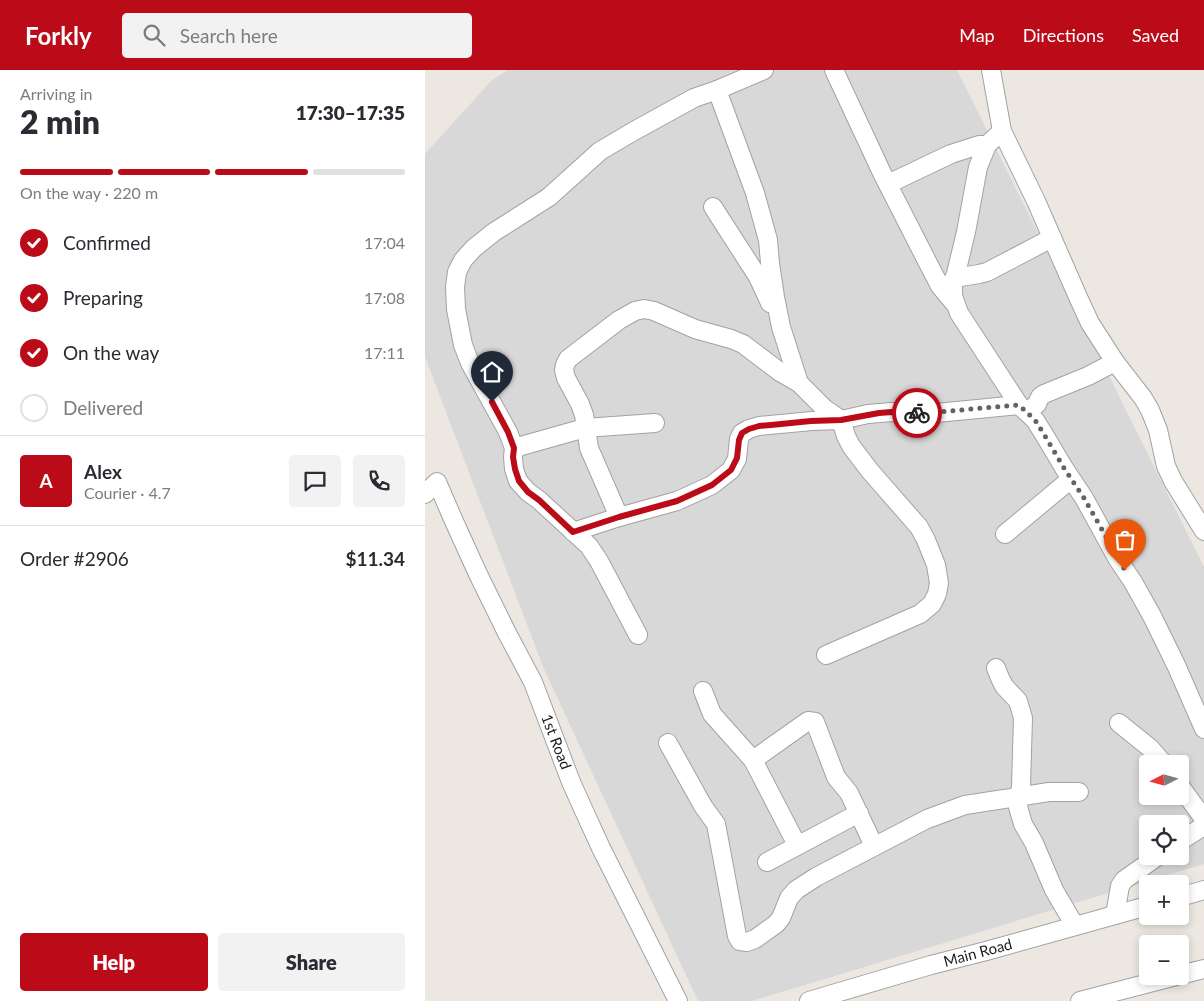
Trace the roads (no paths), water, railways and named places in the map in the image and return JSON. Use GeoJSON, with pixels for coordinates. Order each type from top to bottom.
{"type":"FeatureCollection","features":[{"type":"Feature","properties":{"kind":"street"},"geometry":{"type":"LineString","coordinates":[[638,635],[599,561],[589,546],[528,492],[519,481],[513,457],[514,448],[508,432],[470,363],[463,345],[456,309],[455,286],[457,272],[463,260],[474,248],[494,232],[549,198],[600,151],[694,98],[764,70]]}},
{"type":"Feature","properties":{"kind":"street"},"geometry":{"type":"LineString","coordinates":[[834,70],[931,269],[940,286],[955,304]]}},
{"type":"Feature","properties":{"kind":"street"},"geometry":{"type":"LineString","coordinates":[[991,70],[1003,131],[1090,323],[1115,362],[1151,410],[1166,466],[1173,481],[1204,530]]}},
{"type":"Feature","properties":{"kind":"street"},"geometry":{"type":"LineString","coordinates":[[717,90],[755,193],[768,240],[773,288],[781,327],[799,383]]}},
{"type":"Feature","properties":{"kind":"street"},"geometry":{"type":"LineString","coordinates":[[1003,131],[987,145],[978,167],[966,232],[953,286],[955,304],[959,314],[1023,409],[1035,420],[1084,498],[1152,616],[1177,665],[1204,729]]}},
{"type":"Feature","properties":{"kind":"street"},"geometry":{"type":"LineString","coordinates":[[888,184],[951,154],[979,145],[987,145]]}},
{"type":"Feature","properties":{"kind":"street"},"geometry":{"type":"LineString","coordinates":[[713,207],[758,277],[781,327]]}},
{"type":"Feature","properties":{"kind":"street"},"geometry":{"type":"LineString","coordinates":[[955,278],[983,273],[1052,238]]}},
{"type":"Feature","properties":{"kind":"street"},"geometry":{"type":"LineString","coordinates":[[619,517],[589,448],[584,415],[580,404],[566,378],[564,370],[568,359],[619,320],[635,311],[644,309],[655,311],[695,329],[743,344],[780,372],[799,383],[825,409],[841,420],[851,446],[870,471],[919,527],[930,547],[936,565],[939,583],[933,604],[920,614],[826,655]]}},
{"type":"Feature","properties":{"kind":"street"},"geometry":{"type":"LineString","coordinates":[[573,532],[677,501],[712,485],[731,470],[737,458],[739,440],[742,433],[749,429],[759,426],[841,420],[868,414],[892,412],[1023,409],[1037,404],[1043,394],[1115,362]]}},
{"type":"Feature","properties":{"kind":"street"},"geometry":{"type":"LineString","coordinates":[[514,448],[585,428],[655,423]]}},
{"type":"Feature","properties":{"kind":"street"},"geometry":{"type":"LineString","coordinates":[[1005,534],[1071,479]]}},
{"type":"Feature","properties":{"kind":"street","name":"1st Road"},"geometry":{"type":"LineString","coordinates":[[431,488],[453,519],[478,574],[533,682],[571,782],[585,813],[678,1001]]}},
{"type":"Feature","properties":{"kind":"street"},"geometry":{"type":"LineString","coordinates":[[996,668],[1004,686],[1018,701],[1023,718],[1021,786],[1018,807],[1023,824],[1054,890],[1075,926]]}},
{"type":"Feature","properties":{"kind":"street"},"geometry":{"type":"LineString","coordinates":[[703,691],[712,714],[753,760],[797,846]]}},
{"type":"Feature","properties":{"kind":"street"},"geometry":{"type":"LineString","coordinates":[[753,760],[808,721],[815,722],[836,777],[849,793],[874,846]]}},
{"type":"Feature","properties":{"kind":"street"},"geometry":{"type":"LineString","coordinates":[[1119,723],[1151,748],[1157,755]]}},
{"type":"Feature","properties":{"kind":"street"},"geometry":{"type":"LineString","coordinates":[[668,743],[703,806],[716,824],[737,936],[740,941],[747,942],[755,939],[776,924],[781,918],[789,898],[796,890],[874,846],[927,819],[965,806],[1049,792],[1079,792]]}},
{"type":"Feature","properties":{"kind":"street"},"geometry":{"type":"LineString","coordinates":[[1189,799],[1204,820]]}},
{"type":"Feature","properties":{"kind":"street"},"geometry":{"type":"LineString","coordinates":[[767,862],[859,813]]}},
{"type":"Feature","properties":{"kind":"street"},"geometry":{"type":"LineString","coordinates":[[1189,836],[1204,826]]}},
{"type":"Feature","properties":{"kind":"street"},"geometry":{"type":"LineString","coordinates":[[1115,915],[1120,886],[1124,880],[1145,865]]}},
{"type":"Feature","properties":{"kind":"street"},"geometry":{"type":"LineString","coordinates":[[1189,894],[1204,890]]}},
{"type":"Feature","properties":{"kind":"street","name":"Main Road"},"geometry":{"type":"LineString","coordinates":[[809,1001],[931,965],[1139,908]]}},
{"type":"Feature","properties":{"kind":"street"},"geometry":{"type":"LineString","coordinates":[[1189,973],[1204,969]]}},
{"type":"Feature","properties":{"kind":"street"},"geometry":{"type":"LineString","coordinates":[[1080,1001],[1115,997],[1150,985]]}}]}
